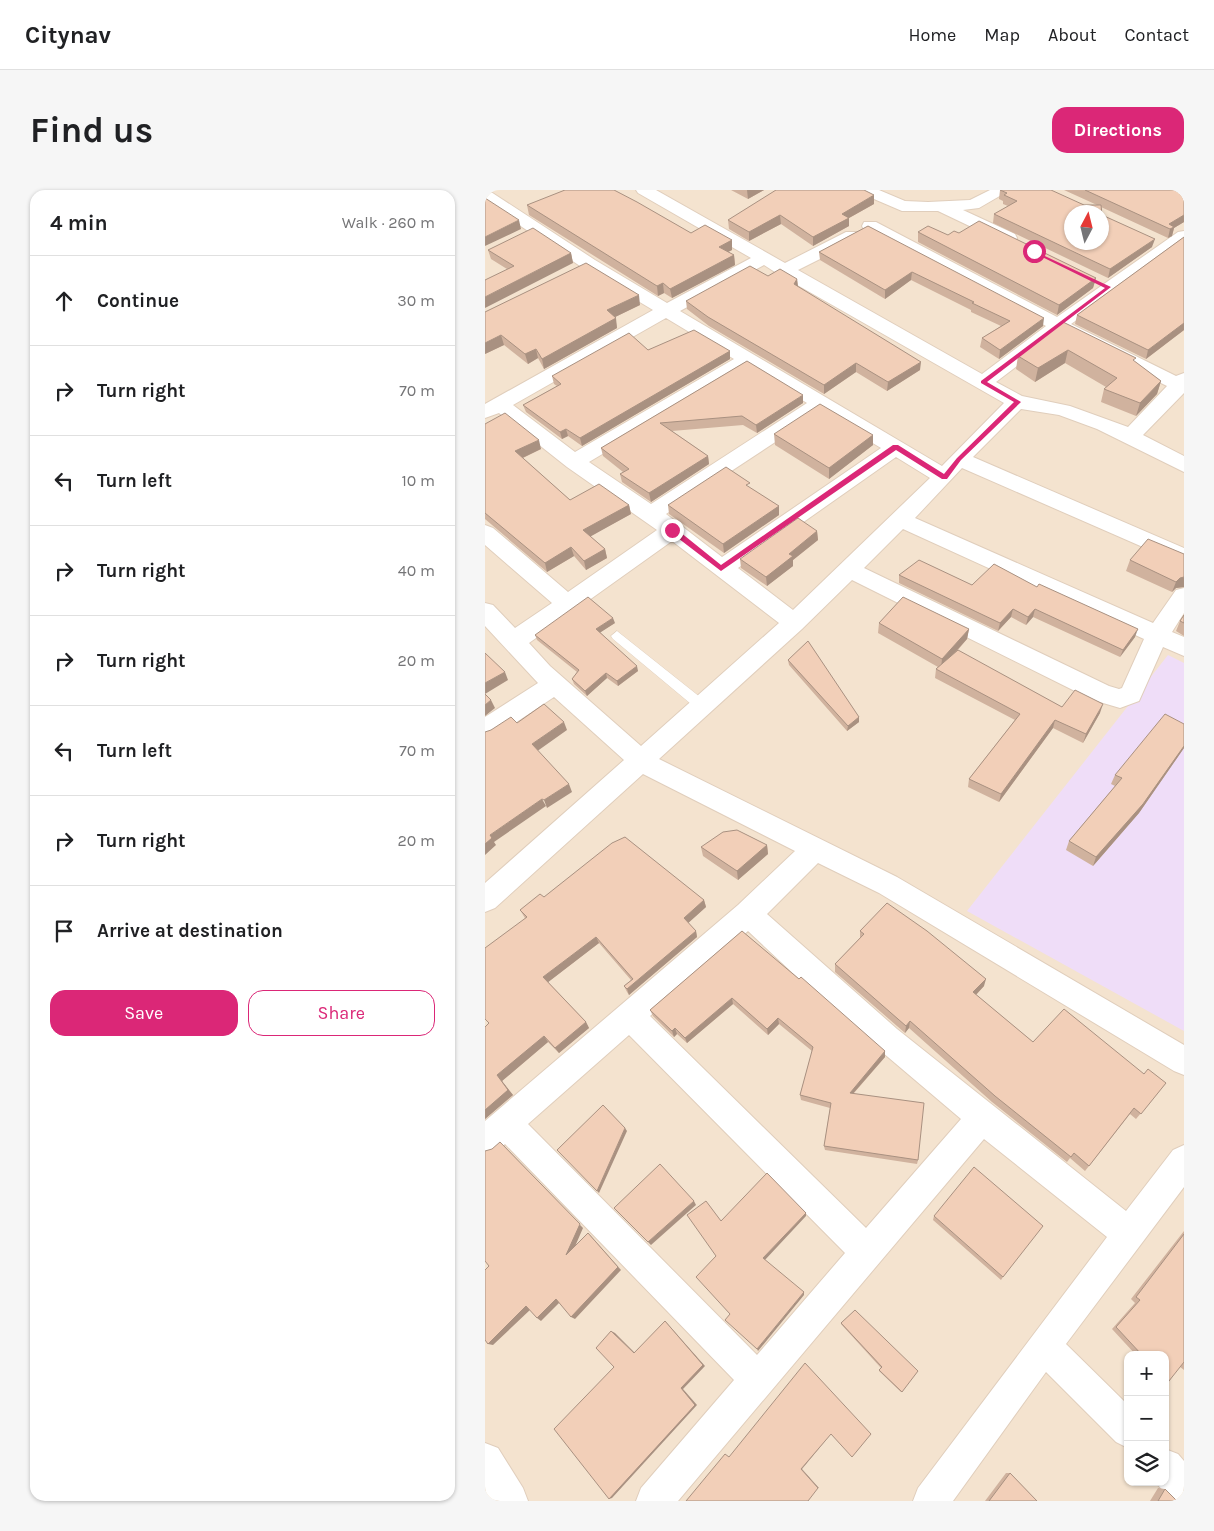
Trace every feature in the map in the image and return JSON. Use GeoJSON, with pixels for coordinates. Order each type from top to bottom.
{"type":"FeatureCollection","features":[{"type":"Feature","properties":{"kind":"street"},"geometry":{"type":"LineString","coordinates":[[644,190],[1017,402],[1045,404],[1072,411],[1131,436],[1184,465]]}},
{"type":"Feature","properties":{"kind":"street"},"geometry":{"type":"LineString","coordinates":[[866,190],[902,206],[941,207],[973,205],[1002,190]]}},
{"type":"Feature","properties":{"kind":"street"},"geometry":{"type":"LineString","coordinates":[[486,196],[538,229],[581,268],[667,310],[944,477]]}},
{"type":"Feature","properties":{"kind":"street"},"geometry":{"type":"LineString","coordinates":[[784,270],[870,226],[902,206]]}},
{"type":"Feature","properties":{"kind":"street"},"geometry":{"type":"LineString","coordinates":[[941,207],[999,232],[1025,246]]}},
{"type":"Feature","properties":{"kind":"street"},"geometry":{"type":"LineString","coordinates":[[713,229],[729,219]]}},
{"type":"Feature","properties":{"kind":"street"},"geometry":{"type":"LineString","coordinates":[[870,226],[1058,325],[1182,384],[1131,436]]}},
{"type":"Feature","properties":{"kind":"street"},"geometry":{"type":"LineString","coordinates":[[520,238],[538,229]]}},
{"type":"Feature","properties":{"kind":"street"},"geometry":{"type":"LineString","coordinates":[[983,382],[1109,287],[1184,236]]}},
{"type":"Feature","properties":{"kind":"street"},"geometry":{"type":"LineString","coordinates":[[1151,238],[1168,246]]}},
{"type":"Feature","properties":{"kind":"street"},"geometry":{"type":"LineString","coordinates":[[763,259],[667,310],[493,409],[651,514],[794,623]]}},
{"type":"Feature","properties":{"kind":"street"},"geometry":{"type":"LineString","coordinates":[[1092,279],[1109,287]]}},
{"type":"Feature","properties":{"kind":"street"},"geometry":{"type":"LineString","coordinates":[[574,462],[748,359]]}},
{"type":"Feature","properties":{"kind":"street"},"geometry":{"type":"LineString","coordinates":[[651,514],[822,402]]}},
{"type":"Feature","properties":{"kind":"street"},"geometry":{"type":"LineString","coordinates":[[485,900],[794,623],[899,518],[944,477],[959,459],[1017,402]]}},
{"type":"Feature","properties":{"kind":"street"},"geometry":{"type":"LineString","coordinates":[[721,569],[895,447]]}},
{"type":"Feature","properties":{"kind":"street"},"geometry":{"type":"LineString","coordinates":[[959,459],[1184,557]]}},
{"type":"Feature","properties":{"kind":"street"},"geometry":{"type":"LineString","coordinates":[[899,518],[1184,647]]}},
{"type":"Feature","properties":{"kind":"street"},"geometry":{"type":"LineString","coordinates":[[515,641],[672,530]]}},
{"type":"Feature","properties":{"kind":"street"},"geometry":{"type":"LineString","coordinates":[[485,533],[568,604]]}},
{"type":"Feature","properties":{"kind":"street"},"geometry":{"type":"LineString","coordinates":[[848,569],[1101,693],[1120,699],[1131,694],[1157,635],[1184,596]]}},
{"type":"Feature","properties":{"kind":"street"},"geometry":{"type":"LineString","coordinates":[[487,616],[515,641],[555,684],[641,761],[889,885],[1184,1061]]}},
{"type":"Feature","properties":{"kind":"street"},"geometry":{"type":"LineString","coordinates":[[485,730],[555,684]]}},
{"type":"Feature","properties":{"kind":"street"},"geometry":{"type":"LineString","coordinates":[[758,1380],[496,1133],[629,1015],[748,914],[816,848]]}},
{"type":"Feature","properties":{"kind":"street"},"geometry":{"type":"LineString","coordinates":[[748,914],[802,967],[982,1118],[1129,1234]]}},
{"type":"Feature","properties":{"kind":"street"},"geometry":{"type":"LineString","coordinates":[[629,1015],[867,1252]]}},
{"type":"Feature","properties":{"kind":"street"},"geometry":{"type":"LineString","coordinates":[[654,1501],[982,1118]]}},
{"type":"Feature","properties":{"kind":"street"},"geometry":{"type":"LineString","coordinates":[[931,1501],[1044,1346],[1184,1161]]}},
{"type":"Feature","properties":{"kind":"street"},"geometry":{"type":"LineString","coordinates":[[1044,1346],[1124,1426]]}},
{"type":"Feature","properties":{"kind":"street"},"geometry":{"type":"LineString","coordinates":[[485,1461],[509,1501]]}},
{"type":"Feature","properties":{"kind":"street"},"geometry":{"type":"LineString","coordinates":[[1169,1471],[1184,1486]]}},
{"type":"Feature","properties":{"kind":"lane"},"geometry":{"type":"LineString","coordinates":[[617,636],[701,705]]}},
{"type":"Feature","properties":{"kind":"shaded area"},"geometry":{"type":"Polygon","coordinates":[[[485,190],[1184,190],[1184,1501],[485,1501],[485,190]]]}},
{"type":"Feature","properties":{"kind":"shaded area"},"geometry":{"type":"Polygon","coordinates":[[[1168,655],[1184,663],[1184,1031],[967,911],[1168,655]]]}},
{"type":"Feature","properties":{"kind":"building"},"geometry":{"type":"Polygon","coordinates":[[[565,190],[614,190],[691,233],[705,225],[732,240],[719,247],[734,255],[670,289],[663,283],[657,286],[527,205],[565,190]]]}},
{"type":"Feature","properties":{"kind":"building"},"geometry":{"type":"Polygon","coordinates":[[[776,190],[864,190],[874,195],[842,214],[849,218],[813,237],[780,215],[749,232],[728,220],[776,190]]]}},
{"type":"Feature","properties":{"kind":"building"},"geometry":{"type":"Polygon","coordinates":[[[1000,190],[1051,190],[1084,205],[1064,205],[1064,247],[994,214],[1017,201],[1004,195],[1007,193],[1000,190]]]}},
{"type":"Feature","properties":{"kind":"building"},"geometry":{"type":"Polygon","coordinates":[[[1085,190],[1174,190],[1184,195],[1184,215],[1169,224],[1174,227],[1170,229],[1085,190]]]}},
{"type":"Feature","properties":{"kind":"building"},"geometry":{"type":"Polygon","coordinates":[[[485,198],[519,220],[485,237],[485,198]]]}},
{"type":"Feature","properties":{"kind":"building"},"geometry":{"type":"Polygon","coordinates":[[[1109,218],[1155,239],[1110,269],[1070,250],[1109,250],[1109,218]]]}},
{"type":"Feature","properties":{"kind":"building"},"geometry":{"type":"Polygon","coordinates":[[[979,221],[1096,278],[1059,305],[918,232],[928,226],[948,235],[954,231],[959,233],[979,221]]]}},
{"type":"Feature","properties":{"kind":"building"},"geometry":{"type":"Polygon","coordinates":[[[868,226],[1044,318],[1000,350],[982,338],[1010,321],[912,272],[885,290],[819,252],[868,226]]]}},
{"type":"Feature","properties":{"kind":"building"},"geometry":{"type":"Polygon","coordinates":[[[533,228],[571,253],[485,297],[485,280],[514,266],[488,250],[533,228]]]}},
{"type":"Feature","properties":{"kind":"building"},"geometry":{"type":"Polygon","coordinates":[[[1184,237],[1184,323],[1148,350],[1077,315],[1184,237]]]}},
{"type":"Feature","properties":{"kind":"building"},"geometry":{"type":"Polygon","coordinates":[[[586,263],[639,295],[607,310],[616,318],[542,359],[536,349],[525,354],[501,335],[485,343],[485,312],[586,263]]]}},
{"type":"Feature","properties":{"kind":"building"},"geometry":{"type":"Polygon","coordinates":[[[750,266],[768,276],[780,269],[797,279],[794,284],[921,362],[888,382],[856,363],[824,385],[708,317],[686,301],[750,266]]]}},
{"type":"Feature","properties":{"kind":"building"},"geometry":{"type":"Polygon","coordinates":[[[1063,322],[1136,358],[1133,360],[1161,381],[1140,403],[1104,389],[1117,378],[1068,350],[1038,368],[1018,356],[1063,322]]]}},
{"type":"Feature","properties":{"kind":"building"},"geometry":{"type":"Polygon","coordinates":[[[694,330],[730,351],[580,438],[566,429],[560,432],[523,405],[561,384],[552,376],[629,333],[648,350],[694,330]]]}},
{"type":"Feature","properties":{"kind":"building"},"geometry":{"type":"Polygon","coordinates":[[[747,361],[803,395],[756,425],[742,416],[660,423],[708,456],[649,493],[620,474],[629,469],[601,448],[747,361]]]}},
{"type":"Feature","properties":{"kind":"building"},"geometry":{"type":"Polygon","coordinates":[[[820,404],[873,435],[829,468],[774,434],[820,404]]]}},
{"type":"Feature","properties":{"kind":"building"},"geometry":{"type":"Polygon","coordinates":[[[505,413],[539,440],[515,451],[570,500],[599,484],[629,505],[583,530],[605,549],[584,561],[571,547],[545,563],[485,513],[485,424],[505,413]]]}},
{"type":"Feature","properties":{"kind":"building"},"geometry":{"type":"Polygon","coordinates":[[[726,467],[750,483],[746,485],[779,506],[723,544],[668,505],[726,467]]]}},
{"type":"Feature","properties":{"kind":"building"},"geometry":{"type":"Polygon","coordinates":[[[798,518],[817,531],[789,554],[793,556],[766,577],[740,559],[798,518]]]}},
{"type":"Feature","properties":{"kind":"building"},"geometry":{"type":"Polygon","coordinates":[[[1148,539],[1184,554],[1184,577],[1176,582],[1130,560],[1148,539]]]}},
{"type":"Feature","properties":{"kind":"building"},"geometry":{"type":"Polygon","coordinates":[[[919,560],[972,585],[994,564],[1037,587],[1039,584],[1138,629],[1123,650],[1035,609],[1028,617],[1013,609],[1000,623],[899,575],[919,560]]]}},
{"type":"Feature","properties":{"kind":"building"},"geometry":{"type":"Polygon","coordinates":[[[588,597],[613,618],[596,629],[637,666],[617,681],[606,673],[585,691],[572,679],[579,670],[535,635],[588,597]]]}},
{"type":"Feature","properties":{"kind":"building"},"geometry":{"type":"Polygon","coordinates":[[[903,597],[969,629],[942,659],[879,623],[903,597]]]}},
{"type":"Feature","properties":{"kind":"building"},"geometry":{"type":"Polygon","coordinates":[[[1184,615],[1184,623],[1180,621],[1184,615]]]}},
{"type":"Feature","properties":{"kind":"building"},"geometry":{"type":"Polygon","coordinates":[[[808,641],[859,717],[848,726],[788,660],[808,641]]]}},
{"type":"Feature","properties":{"kind":"building"},"geometry":{"type":"Polygon","coordinates":[[[958,650],[1062,707],[1075,690],[1103,704],[1086,734],[1055,720],[1001,794],[969,779],[1020,714],[936,669],[958,650]]]}},
{"type":"Feature","properties":{"kind":"building"},"geometry":{"type":"Polygon","coordinates":[[[485,653],[505,672],[485,683],[485,653]]]}},
{"type":"Feature","properties":{"kind":"building"},"geometry":{"type":"Polygon","coordinates":[[[485,694],[491,700],[485,705],[485,694]]]}},
{"type":"Feature","properties":{"kind":"building"},"geometry":{"type":"Polygon","coordinates":[[[544,704],[564,722],[532,744],[569,784],[544,800],[542,799],[490,835],[492,838],[485,844],[485,732],[511,717],[517,723],[544,704]]]}},
{"type":"Feature","properties":{"kind":"building"},"geometry":{"type":"Polygon","coordinates":[[[1165,714],[1184,724],[1184,746],[1143,804],[1096,857],[1069,841],[1122,778],[1115,775],[1165,714]]]}},
{"type":"Feature","properties":{"kind":"building"},"geometry":{"type":"Polygon","coordinates":[[[737,830],[767,845],[737,871],[701,847],[723,832],[737,830]]]}},
{"type":"Feature","properties":{"kind":"building"},"geometry":{"type":"Polygon","coordinates":[[[625,837],[704,900],[684,918],[696,931],[627,989],[624,986],[633,979],[596,937],[543,977],[586,1022],[555,1048],[544,1036],[497,1075],[508,1090],[485,1110],[485,1027],[489,1023],[485,1019],[485,948],[527,917],[520,910],[540,894],[544,897],[612,843],[625,837]]]}},
{"type":"Feature","properties":{"kind":"building"},"geometry":{"type":"Polygon","coordinates":[[[887,903],[927,931],[986,979],[973,992],[1033,1042],[1064,1009],[1144,1074],[1148,1069],[1166,1083],[1141,1114],[1134,1108],[1089,1166],[1074,1153],[1071,1157],[995,1096],[910,1021],[906,1026],[835,964],[864,934],[860,931],[887,903]]]}},
{"type":"Feature","properties":{"kind":"building"},"geometry":{"type":"Polygon","coordinates":[[[742,931],[799,979],[801,977],[885,1051],[850,1093],[924,1103],[918,1160],[824,1146],[831,1103],[800,1095],[813,1047],[778,1018],[767,1029],[732,998],[685,1038],[675,1028],[672,1031],[650,1010],[742,931]]]}},
{"type":"Feature","properties":{"kind":"building"},"geometry":{"type":"Polygon","coordinates":[[[603,1105],[625,1128],[597,1191],[557,1150],[603,1105]]]}},
{"type":"Feature","properties":{"kind":"building"},"geometry":{"type":"Polygon","coordinates":[[[500,1142],[580,1224],[566,1255],[588,1233],[618,1267],[571,1317],[556,1299],[537,1318],[526,1306],[488,1344],[485,1340],[485,1270],[489,1266],[485,1261],[485,1151],[492,1149],[500,1142]]]}},
{"type":"Feature","properties":{"kind":"building"},"geometry":{"type":"Polygon","coordinates":[[[660,1164],[694,1201],[648,1242],[614,1208],[660,1164]]]}},
{"type":"Feature","properties":{"kind":"building"},"geometry":{"type":"Polygon","coordinates":[[[974,1167],[1043,1226],[1003,1277],[934,1216],[974,1167]]]}},
{"type":"Feature","properties":{"kind":"building"},"geometry":{"type":"Polygon","coordinates":[[[767,1173],[806,1213],[763,1258],[804,1292],[757,1349],[725,1320],[730,1314],[696,1277],[716,1256],[687,1215],[706,1201],[721,1221],[767,1173]]]}},
{"type":"Feature","properties":{"kind":"building"},"geometry":{"type":"Polygon","coordinates":[[[1184,1234],[1184,1362],[1169,1381],[1169,1351],[1138,1351],[1116,1327],[1140,1300],[1136,1297],[1184,1234]]]}},
{"type":"Feature","properties":{"kind":"building"},"geometry":{"type":"Polygon","coordinates":[[[855,1310],[918,1371],[902,1392],[879,1370],[882,1367],[841,1323],[855,1310]]]}},
{"type":"Feature","properties":{"kind":"building"},"geometry":{"type":"Polygon","coordinates":[[[665,1321],[703,1365],[681,1388],[695,1405],[609,1499],[554,1429],[614,1367],[596,1348],[611,1331],[634,1353],[665,1321]]]}},
{"type":"Feature","properties":{"kind":"building"},"geometry":{"type":"Polygon","coordinates":[[[805,1363],[871,1434],[852,1457],[831,1434],[801,1469],[818,1488],[808,1501],[686,1501],[725,1454],[729,1457],[805,1363]]]}},
{"type":"Feature","properties":{"kind":"building"},"geometry":{"type":"Polygon","coordinates":[[[1010,1473],[1037,1501],[989,1501],[1010,1473]]]}},
{"type":"Feature","properties":{"kind":"building"},"geometry":{"type":"Polygon","coordinates":[[[1165,1489],[1177,1501],[1158,1501],[1165,1489]]]}},
{"type":"Feature","properties":{"kind":"route"},"geometry":{"type":"LineString","coordinates":[[672,530],[721,569],[895,447],[944,477],[959,459],[1017,402],[983,382],[1109,287],[1034,251]]}}]}
